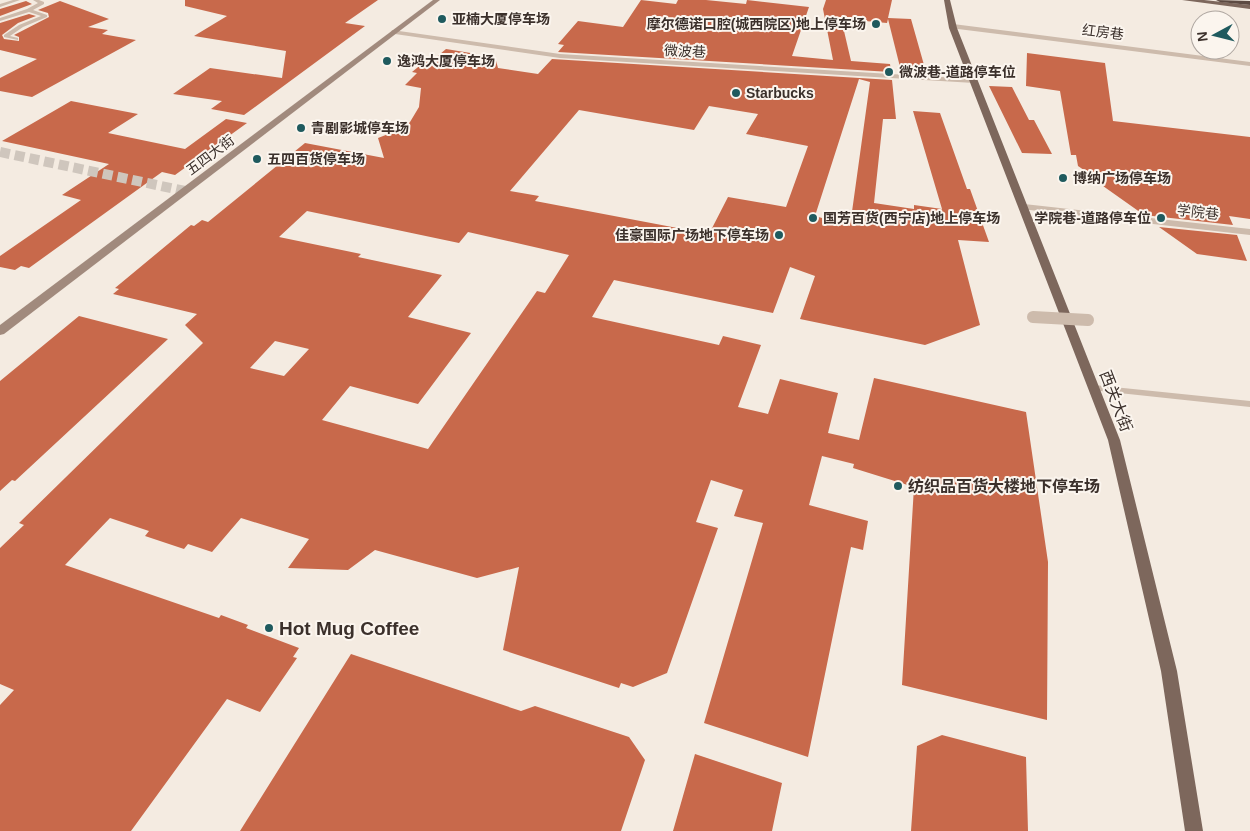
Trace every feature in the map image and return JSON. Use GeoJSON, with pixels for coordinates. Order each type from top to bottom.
{"type":"FeatureCollection","features":[{"type":"Feature","properties":{"kind":"highway"},"geometry":{"type":"LineString","coordinates":[[1220,0],[1250,3]]}},
{"type":"Feature","properties":{"kind":"main road","name":"五四大街"},"geometry":{"type":"LineString","coordinates":[[0,331],[437,0]]}},
{"type":"Feature","properties":{"kind":"main road","name":"西关大街"},"geometry":{"type":"LineString","coordinates":[[947,0],[953,26],[1114,440],[1169,671],[1194,831]]}},
{"type":"Feature","properties":{"kind":"main road"},"geometry":{"type":"LineString","coordinates":[[1185,0],[1250,7]]}},
{"type":"Feature","properties":{"kind":"street","name":"红房巷"},"geometry":{"type":"LineString","coordinates":[[953,26],[1250,64]]}},
{"type":"Feature","properties":{"kind":"street","name":"微波巷"},"geometry":{"type":"LineString","coordinates":[[395,32],[560,56],[974,81]]}},
{"type":"Feature","properties":{"kind":"street","name":"学院巷"},"geometry":{"type":"LineString","coordinates":[[1024,207],[1250,232]]}},
{"type":"Feature","properties":{"kind":"street"},"geometry":{"type":"LineString","coordinates":[[1033,317],[1088,320]]}},
{"type":"Feature","properties":{"kind":"lane"},"geometry":{"type":"LineString","coordinates":[[0,6],[18,0]]}},
{"type":"Feature","properties":{"kind":"lane"},"geometry":{"type":"LineString","coordinates":[[0,20],[29,10],[42,3],[35,0]]}},
{"type":"Feature","properties":{"kind":"lane"},"geometry":{"type":"LineString","coordinates":[[16,39],[6,36],[21,26],[45,16],[29,10]]}},
{"type":"Feature","properties":{"kind":"lane"},"geometry":{"type":"LineString","coordinates":[[1094,388],[1250,404]]}},
{"type":"Feature","properties":{"kind":"building"},"geometry":{"type":"Polygon","coordinates":[[[185,0],[378,0],[345,23],[365,26],[244,115],[211,109],[222,101],[173,94],[210,68],[282,78],[286,51],[194,36],[227,16],[185,6],[185,0]]]}},
{"type":"Feature","properties":{"kind":"building"},"geometry":{"type":"Polygon","coordinates":[[[641,0],[676,4],[678,0],[706,0],[746,4],[747,0],[809,7],[792,56],[833,60],[823,9],[826,0],[892,0],[888,18],[911,19],[926,72],[901,71],[888,19],[887,23],[843,19],[851,61],[890,64],[891,72],[558,52],[564,45],[558,44],[578,21],[623,27],[641,0]]]}},
{"type":"Feature","properties":{"kind":"building"},"geometry":{"type":"Polygon","coordinates":[[[26,1],[32,4],[0,16],[0,9],[26,1]]]}},
{"type":"Feature","properties":{"kind":"building"},"geometry":{"type":"Polygon","coordinates":[[[60,1],[109,19],[88,27],[108,30],[102,34],[136,40],[32,97],[0,91],[0,78],[37,59],[0,50],[0,23],[29,14],[36,16],[18,23],[2,35],[4,39],[19,41],[19,37],[14,35],[49,17],[48,13],[38,10],[60,1]]]}},
{"type":"Feature","properties":{"kind":"building"},"geometry":{"type":"Polygon","coordinates":[[[446,49],[495,57],[498,68],[538,74],[552,59],[892,80],[896,119],[883,119],[874,203],[914,209],[914,205],[942,209],[913,111],[940,113],[967,189],[970,189],[989,242],[958,240],[980,325],[925,345],[800,319],[815,276],[790,267],[773,313],[614,280],[592,317],[719,345],[723,336],[761,345],[738,407],[768,414],[780,379],[838,393],[828,433],[859,440],[874,378],[1026,412],[1048,562],[1047,720],[902,685],[914,487],[853,468],[854,464],[822,456],[809,505],[868,521],[863,550],[851,547],[808,757],[704,723],[763,523],[734,516],[743,490],[711,480],[696,522],[718,528],[667,673],[633,687],[621,683],[619,688],[503,650],[519,567],[477,578],[375,550],[348,570],[288,568],[309,539],[241,518],[212,552],[188,544],[184,549],[145,536],[149,531],[110,518],[65,565],[219,618],[221,615],[248,625],[246,628],[299,648],[293,657],[297,658],[260,712],[227,699],[131,831],[0,831],[0,705],[14,690],[0,684],[0,548],[24,525],[19,523],[203,343],[185,325],[197,314],[113,294],[119,289],[115,288],[191,225],[194,226],[202,220],[208,222],[305,143],[384,158],[378,138],[396,131],[410,122],[419,107],[421,88],[405,85],[417,73],[412,72],[428,59],[433,60],[446,49]],[[859,79],[815,216],[850,226],[870,82],[859,79]],[[709,106],[694,130],[579,110],[510,191],[539,196],[535,201],[709,234],[728,197],[786,207],[808,146],[746,134],[758,114],[709,106]],[[307,211],[279,237],[361,254],[358,257],[442,275],[408,317],[471,333],[418,404],[350,386],[322,420],[428,449],[537,291],[545,293],[569,255],[468,232],[459,243],[307,211]],[[275,341],[250,368],[284,376],[309,349],[275,341]]]}},
{"type":"Feature","properties":{"kind":"building"},"geometry":{"type":"Polygon","coordinates":[[[1027,53],[1105,63],[1113,121],[1250,137],[1250,219],[1229,216],[1233,225],[1144,215],[1103,186],[1106,185],[1078,166],[1076,155],[1071,155],[1060,91],[1026,86],[1027,53]]]}},
{"type":"Feature","properties":{"kind":"building"},"geometry":{"type":"Polygon","coordinates":[[[989,86],[1012,87],[1029,120],[1034,120],[1052,154],[1022,153],[989,86]]]}},
{"type":"Feature","properties":{"kind":"building"},"geometry":{"type":"Polygon","coordinates":[[[71,101],[138,114],[108,133],[185,149],[226,119],[247,123],[175,175],[162,172],[29,268],[21,266],[15,270],[0,267],[0,256],[81,200],[62,195],[109,164],[2,141],[71,101]]]}},
{"type":"Feature","properties":{"kind":"building"},"geometry":{"type":"Polygon","coordinates":[[[1159,227],[1237,235],[1247,261],[1197,254],[1159,227]]]}},
{"type":"Feature","properties":{"kind":"building"},"geometry":{"type":"Polygon","coordinates":[[[79,316],[168,339],[15,481],[12,480],[0,491],[0,381],[79,316]]]}},
{"type":"Feature","properties":{"kind":"building"},"geometry":{"type":"Polygon","coordinates":[[[351,654],[521,711],[535,706],[629,737],[645,760],[621,831],[240,831],[351,654]]]}},
{"type":"Feature","properties":{"kind":"building"},"geometry":{"type":"Polygon","coordinates":[[[942,735],[1026,757],[1028,831],[911,831],[917,746],[942,735]]]}},
{"type":"Feature","properties":{"kind":"building"},"geometry":{"type":"Polygon","coordinates":[[[695,754],[782,783],[772,831],[673,831],[695,754]]]}},
{"type":"Feature","properties":{"kind":"tunnel"},"geometry":{"type":"LineString","coordinates":[[0,152],[185,191]]}},
{"type":"Feature","properties":{"kind":"place","name":"亚楠大厦停车场"},"geometry":{"type":"Point","coordinates":[442,19]}},
{"type":"Feature","properties":{"kind":"place","name":"摩尔德诺口腔(城西院区)地上停车场"},"geometry":{"type":"Point","coordinates":[876,24]}},
{"type":"Feature","properties":{"kind":"place","name":"逸鸿大厦停车场"},"geometry":{"type":"Point","coordinates":[387,61]}},
{"type":"Feature","properties":{"kind":"place","name":"微波巷-道路停车位"},"geometry":{"type":"Point","coordinates":[889,72]}},
{"type":"Feature","properties":{"kind":"place","name":"Starbucks"},"geometry":{"type":"Point","coordinates":[736,93]}},
{"type":"Feature","properties":{"kind":"place","name":"青剧影城停车场"},"geometry":{"type":"Point","coordinates":[301,128]}},
{"type":"Feature","properties":{"kind":"place","name":"五四百货停车场"},"geometry":{"type":"Point","coordinates":[257,159]}},
{"type":"Feature","properties":{"kind":"place","name":"博纳广场停车场"},"geometry":{"type":"Point","coordinates":[1063,178]}},
{"type":"Feature","properties":{"kind":"place","name":"国芳百货(西宁店)地上停车场"},"geometry":{"type":"Point","coordinates":[813,218]}},
{"type":"Feature","properties":{"kind":"place","name":"学院巷-道路停车位"},"geometry":{"type":"Point","coordinates":[1161,218]}},
{"type":"Feature","properties":{"kind":"place","name":"佳豪国际广场地下停车场"},"geometry":{"type":"Point","coordinates":[779,235]}},
{"type":"Feature","properties":{"kind":"place","name":"纺织品百货大楼地下停车场"},"geometry":{"type":"Point","coordinates":[898,486]}},
{"type":"Feature","properties":{"kind":"place","name":"Hot Mug Coffee"},"geometry":{"type":"Point","coordinates":[269,628]}}]}
